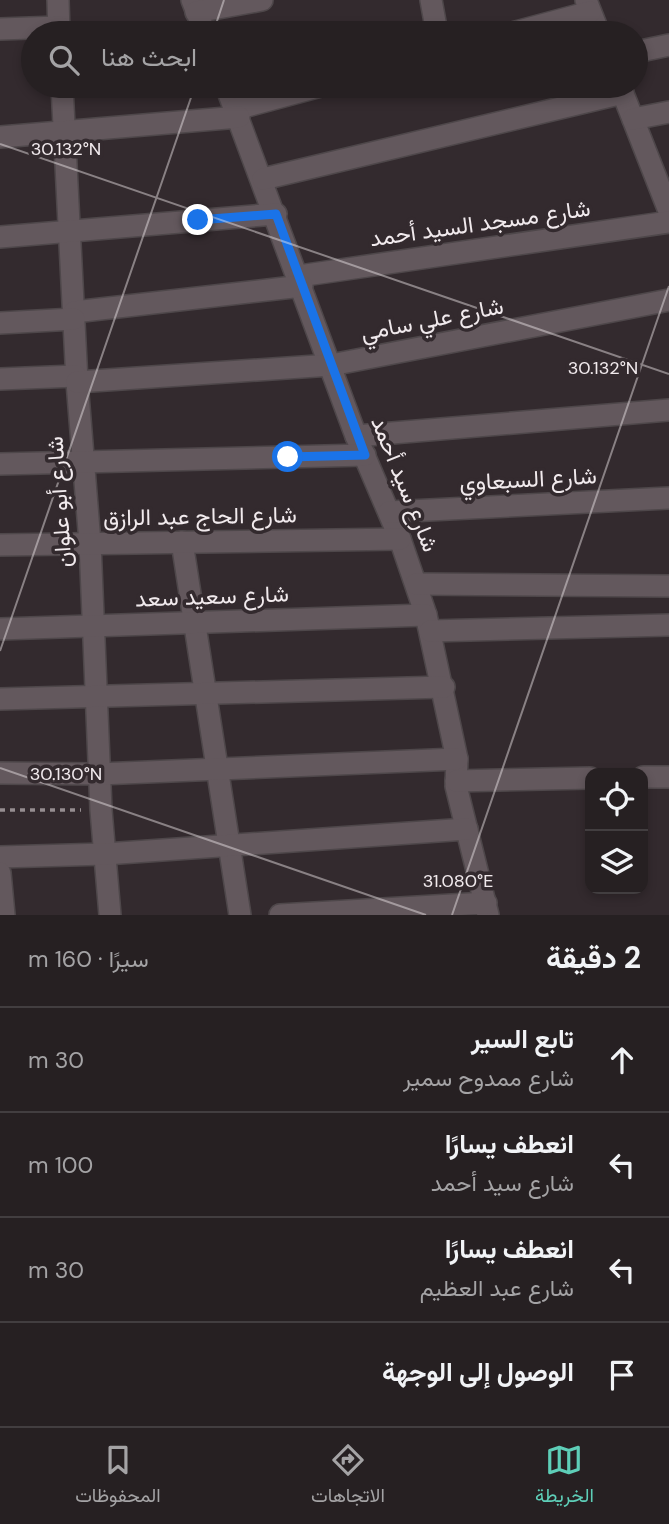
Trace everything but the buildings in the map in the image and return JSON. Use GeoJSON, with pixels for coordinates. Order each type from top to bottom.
{"type":"FeatureCollection","features":[{"type":"Feature","properties":{"kind":"street"},"geometry":{"type":"LineString","coordinates":[[58,0],[59,21]]}},
{"type":"Feature","properties":{"kind":"street"},"geometry":{"type":"LineString","coordinates":[[194,6],[262,0]]}},
{"type":"Feature","properties":{"kind":"street"},"geometry":{"type":"LineString","coordinates":[[431,0],[435,21]]}},
{"type":"Feature","properties":{"kind":"street"},"geometry":{"type":"LineString","coordinates":[[546,21],[588,6]]}},
{"type":"Feature","properties":{"kind":"street"},"geometry":{"type":"LineString","coordinates":[[0,29],[21,29]]}},
{"type":"Feature","properties":{"kind":"street"},"geometry":{"type":"LineString","coordinates":[[648,49],[669,45]]}},
{"type":"Feature","properties":{"kind":"street","name":"شارع أبو علوان"},"geometry":{"type":"LineString","coordinates":[[63,98],[82,462],[90,543],[101,810],[110,915]]}},
{"type":"Feature","properties":{"kind":"street","name":"شارع سيد أحمد"},"geometry":{"type":"LineString","coordinates":[[231,98],[360,446],[416,584],[444,687],[467,829],[487,909]]}},
{"type":"Feature","properties":{"kind":"street"},"geometry":{"type":"LineString","coordinates":[[0,137],[65,134],[237,113],[284,98]]}},
{"type":"Feature","properties":{"kind":"street"},"geometry":{"type":"LineString","coordinates":[[263,179],[586,98]]}},
{"type":"Feature","properties":{"kind":"street"},"geometry":{"type":"LineString","coordinates":[[625,98],[663,181],[669,211]]}},
{"type":"Feature","properties":{"kind":"street"},"geometry":{"type":"LineString","coordinates":[[633,119],[669,112]]}},
{"type":"Feature","properties":{"kind":"street"},"geometry":{"type":"LineString","coordinates":[[0,237],[276,214]]}},
{"type":"Feature","properties":{"kind":"street","name":"شارع مسجد السيد أحمد"},"geometry":{"type":"LineString","coordinates":[[0,323],[74,315],[300,281],[669,222]]}},
{"type":"Feature","properties":{"kind":"street","name":"شارع علي سامي"},"geometry":{"type":"LineString","coordinates":[[0,379],[77,379],[331,365],[669,300]]}},
{"type":"Feature","properties":{"kind":"street"},"geometry":{"type":"LineString","coordinates":[[0,464],[360,446],[669,410]]}},
{"type":"Feature","properties":{"kind":"street","name":"شارع السبعاوي"},"geometry":{"type":"LineString","coordinates":[[389,512],[669,498]]}},
{"type":"Feature","properties":{"kind":"street","name":"شارع الحاج عبد الرازق"},"geometry":{"type":"LineString","coordinates":[[0,545],[400,539]]}},
{"type":"Feature","properties":{"kind":"street"},"geometry":{"type":"LineString","coordinates":[[182,542],[232,845],[240,915]]}},
{"type":"Feature","properties":{"kind":"street"},"geometry":{"type":"LineString","coordinates":[[416,584],[669,586]]}},
{"type":"Feature","properties":{"kind":"street","name":"شارع سعيد سعد"},"geometry":{"type":"LineString","coordinates":[[0,629],[194,623],[669,625]]}},
{"type":"Feature","properties":{"kind":"street"},"geometry":{"type":"LineString","coordinates":[[0,699],[444,687]]}},
{"type":"Feature","properties":{"kind":"street"},"geometry":{"type":"LineString","coordinates":[[0,773],[99,774],[218,768],[456,770],[585,778]]}},
{"type":"Feature","properties":{"kind":"street"},"geometry":{"type":"LineString","coordinates":[[648,777],[669,777]]}},
{"type":"Feature","properties":{"kind":"street"},"geometry":{"type":"LineString","coordinates":[[0,857],[105,854],[467,829]]}},
{"type":"Feature","properties":{"kind":"street"},"geometry":{"type":"LineString","coordinates":[[0,873],[4,915]]}},
{"type":"Feature","properties":{"kind":"street"},"geometry":{"type":"LineString","coordinates":[[280,915],[487,909]]}},
{"type":"Feature","properties":{"kind":"path"},"geometry":{"type":"LineString","coordinates":[[0,810],[101,810]]}},
{"type":"Feature","properties":{"kind":"route"},"geometry":{"type":"LineString","coordinates":[[198,220],[276,214],[365,455],[288,457]]}}]}
